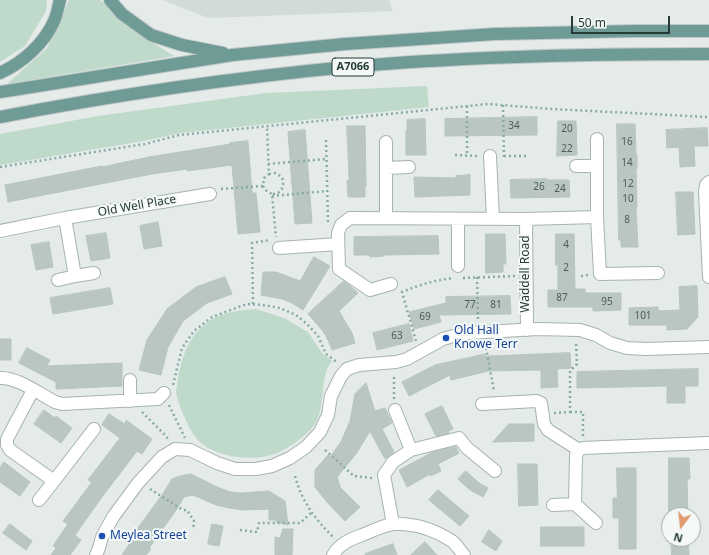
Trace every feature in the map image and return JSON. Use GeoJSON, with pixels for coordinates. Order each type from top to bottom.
{"type":"FeatureCollection","features":[{"type":"Feature","properties":{"kind":"main road"},"geometry":{"type":"LineString","coordinates":[[0,73],[28,56],[44,37],[54,22],[60,0]]}},
{"type":"Feature","properties":{"kind":"main road","name":"A7066"},"geometry":{"type":"LineString","coordinates":[[110,0],[122,14],[151,35],[182,46],[232,55]]}},
{"type":"Feature","properties":{"kind":"main road","name":"A7066"},"geometry":{"type":"LineString","coordinates":[[0,92],[232,55],[345,44],[496,34],[709,31]]}},
{"type":"Feature","properties":{"kind":"main road","name":"A7066"},"geometry":{"type":"LineString","coordinates":[[0,117],[76,103],[181,88],[348,68],[488,58],[635,54],[709,54]]}},
{"type":"Feature","properties":{"kind":"street"},"geometry":{"type":"LineString","coordinates":[[596,139],[597,217],[600,274],[658,273]]}},
{"type":"Feature","properties":{"kind":"street"},"geometry":{"type":"LineString","coordinates":[[386,142],[386,218]]}},
{"type":"Feature","properties":{"kind":"street"},"geometry":{"type":"LineString","coordinates":[[490,156],[493,219]]}},
{"type":"Feature","properties":{"kind":"street"},"geometry":{"type":"LineString","coordinates":[[576,166],[597,166]]}},
{"type":"Feature","properties":{"kind":"street"},"geometry":{"type":"LineString","coordinates":[[386,168],[409,167]]}},
{"type":"Feature","properties":{"kind":"street"},"geometry":{"type":"LineString","coordinates":[[709,182],[706,185],[705,192],[709,277]]}},
{"type":"Feature","properties":{"kind":"street","name":"Old Well Place"},"geometry":{"type":"LineString","coordinates":[[0,231],[65,218],[210,194]]}},
{"type":"Feature","properties":{"kind":"street","name":"Waddell Road"},"geometry":{"type":"LineString","coordinates":[[341,225],[350,218],[526,219],[597,217]]}},
{"type":"Feature","properties":{"kind":"street"},"geometry":{"type":"LineString","coordinates":[[65,218],[75,276]]}},
{"type":"Feature","properties":{"kind":"street"},"geometry":{"type":"LineString","coordinates":[[458,219],[458,266]]}},
{"type":"Feature","properties":{"kind":"street","name":"Waddell Road"},"geometry":{"type":"LineString","coordinates":[[526,219],[527,330]]}},
{"type":"Feature","properties":{"kind":"street"},"geometry":{"type":"LineString","coordinates":[[341,225],[338,233],[339,269],[370,290],[391,284]]}},
{"type":"Feature","properties":{"kind":"street"},"geometry":{"type":"LineString","coordinates":[[278,248],[338,244]]}},
{"type":"Feature","properties":{"kind":"street"},"geometry":{"type":"LineString","coordinates":[[58,280],[94,274]]}},
{"type":"Feature","properties":{"kind":"street"},"geometry":{"type":"LineString","coordinates":[[96,555],[102,537],[113,516],[162,457],[175,449],[190,450],[217,463],[234,469],[256,469],[272,466],[290,458],[306,447],[320,432],[328,415],[331,396],[340,376],[347,369],[359,365],[394,362],[407,359],[443,339],[457,335],[481,332],[580,330],[596,335],[610,343],[627,348],[646,350],[709,347]]}},
{"type":"Feature","properties":{"kind":"street"},"geometry":{"type":"LineString","coordinates":[[0,378],[15,381],[55,402],[62,404],[158,399],[164,393]]}},
{"type":"Feature","properties":{"kind":"street"},"geometry":{"type":"LineString","coordinates":[[130,380],[130,401]]}},
{"type":"Feature","properties":{"kind":"street"},"geometry":{"type":"LineString","coordinates":[[33,390],[7,439],[7,445],[10,450],[54,481]]}},
{"type":"Feature","properties":{"kind":"street"},"geometry":{"type":"LineString","coordinates":[[482,404],[537,400],[541,403],[544,424],[548,430],[581,449],[709,443]]}},
{"type":"Feature","properties":{"kind":"street"},"geometry":{"type":"LineString","coordinates":[[395,410],[412,450]]}},
{"type":"Feature","properties":{"kind":"street"},"geometry":{"type":"LineString","coordinates":[[39,500],[94,429]]}},
{"type":"Feature","properties":{"kind":"street"},"geometry":{"type":"LineString","coordinates":[[393,524],[384,475],[392,462],[412,450],[459,438],[467,448],[494,471]]}},
{"type":"Feature","properties":{"kind":"street"},"geometry":{"type":"LineString","coordinates":[[575,504],[576,455],[581,449]]}},
{"type":"Feature","properties":{"kind":"street"},"geometry":{"type":"LineString","coordinates":[[553,505],[575,504],[596,523]]}},
{"type":"Feature","properties":{"kind":"street"},"geometry":{"type":"LineString","coordinates":[[333,555],[335,550],[341,545],[354,538],[393,524],[414,525],[434,531],[453,542],[464,555]]}},
{"type":"Feature","properties":{"kind":"path"},"geometry":{"type":"LineString","coordinates":[[0,167],[145,144],[179,135],[488,104],[552,109],[709,117]]}},
{"type":"Feature","properties":{"kind":"path"},"geometry":{"type":"LineString","coordinates":[[467,106],[467,156]]}},
{"type":"Feature","properties":{"kind":"path"},"geometry":{"type":"LineString","coordinates":[[266,127],[269,174]]}},
{"type":"Feature","properties":{"kind":"path"},"geometry":{"type":"LineString","coordinates":[[326,140],[328,224],[341,225]]}},
{"type":"Feature","properties":{"kind":"path"},"geometry":{"type":"LineString","coordinates":[[504,156],[527,156]]}},
{"type":"Feature","properties":{"kind":"path"},"geometry":{"type":"LineString","coordinates":[[268,164],[326,159]]}},
{"type":"Feature","properties":{"kind":"path"},"geometry":{"type":"LineString","coordinates":[[272,195],[277,194],[282,189],[284,183],[282,177],[275,173],[269,174],[264,178],[263,186],[265,190],[272,195],[327,191]]}},
{"type":"Feature","properties":{"kind":"path"},"geometry":{"type":"LineString","coordinates":[[210,194],[216,190],[263,186]]}},
{"type":"Feature","properties":{"kind":"path"},"geometry":{"type":"LineString","coordinates":[[253,304],[252,243],[277,239],[272,195]]}},
{"type":"Feature","properties":{"kind":"path"},"geometry":{"type":"LineString","coordinates":[[419,352],[402,292],[422,283],[443,279],[526,276]]}},
{"type":"Feature","properties":{"kind":"path"},"geometry":{"type":"LineString","coordinates":[[477,277],[481,332],[497,403]]}},
{"type":"Feature","properties":{"kind":"path"},"geometry":{"type":"LineString","coordinates":[[190,450],[164,393],[172,388],[182,348],[194,331],[212,317],[247,304],[262,304],[280,308],[296,315],[308,324],[318,336],[326,354],[347,369]]}},
{"type":"Feature","properties":{"kind":"path"},"geometry":{"type":"LineString","coordinates":[[570,412],[570,371],[577,364],[576,330]]}},
{"type":"Feature","properties":{"kind":"path"},"geometry":{"type":"LineString","coordinates":[[394,362],[395,410]]}},
{"type":"Feature","properties":{"kind":"path"},"geometry":{"type":"LineString","coordinates":[[130,401],[164,434],[175,449]]}},
{"type":"Feature","properties":{"kind":"path"},"geometry":{"type":"LineString","coordinates":[[543,413],[583,412],[581,449]]}},
{"type":"Feature","properties":{"kind":"path"},"geometry":{"type":"LineString","coordinates":[[325,450],[354,476],[384,479]]}},
{"type":"Feature","properties":{"kind":"path"},"geometry":{"type":"LineString","coordinates":[[295,476],[304,502],[318,522],[341,545]]}},
{"type":"Feature","properties":{"kind":"path"},"geometry":{"type":"LineString","coordinates":[[150,489],[183,510],[187,510],[194,521],[193,530]]}},
{"type":"Feature","properties":{"kind":"path"},"geometry":{"type":"LineString","coordinates":[[240,530],[257,532],[259,522],[300,523],[311,512]]}},
{"type":"Feature","properties":{"kind":"shaded area"},"geometry":{"type":"Polygon","coordinates":[[[163,0],[389,0],[393,11],[208,18],[163,0]]]}},
{"type":"Feature","properties":{"kind":"green space"},"geometry":{"type":"Polygon","coordinates":[[[0,0],[47,0],[46,11],[25,46],[0,62],[0,0]]]}},
{"type":"Feature","properties":{"kind":"green space"},"geometry":{"type":"Polygon","coordinates":[[[69,0],[100,0],[139,34],[174,56],[7,84],[47,48],[69,0]]]}},
{"type":"Feature","properties":{"kind":"green space"},"geometry":{"type":"Polygon","coordinates":[[[427,86],[429,107],[180,133],[144,141],[0,165],[0,134],[98,116],[266,93],[427,86]]]}},
{"type":"Feature","properties":{"kind":"green space"},"geometry":{"type":"Polygon","coordinates":[[[256,309],[284,318],[308,332],[322,353],[332,361],[325,375],[321,404],[316,422],[308,432],[288,448],[279,452],[260,457],[236,457],[214,451],[197,439],[181,410],[176,389],[185,352],[193,337],[204,325],[212,319],[228,313],[256,309]]]}},
{"type":"Feature","properties":{"kind":"building"},"geometry":{"type":"Polygon","coordinates":[[[537,117],[537,135],[445,136],[445,119],[537,117]]]}},
{"type":"Feature","properties":{"kind":"building"},"geometry":{"type":"Polygon","coordinates":[[[425,119],[426,155],[406,155],[407,120],[425,119]]]}},
{"type":"Feature","properties":{"kind":"building"},"geometry":{"type":"Polygon","coordinates":[[[558,121],[576,121],[577,155],[557,156],[558,121]]]}},
{"type":"Feature","properties":{"kind":"building"},"geometry":{"type":"Polygon","coordinates":[[[617,124],[635,124],[637,155],[636,207],[638,247],[621,247],[621,240],[619,240],[617,124]]]}},
{"type":"Feature","properties":{"kind":"building"},"geometry":{"type":"Polygon","coordinates":[[[347,126],[365,126],[365,197],[348,197],[347,180],[349,180],[347,126]]]}},
{"type":"Feature","properties":{"kind":"building"},"geometry":{"type":"Polygon","coordinates":[[[707,128],[708,146],[694,146],[695,166],[680,167],[679,147],[667,148],[666,130],[707,128]]]}},
{"type":"Feature","properties":{"kind":"building"},"geometry":{"type":"Polygon","coordinates":[[[305,130],[312,223],[295,224],[288,132],[305,130]]]}},
{"type":"Feature","properties":{"kind":"building"},"geometry":{"type":"Polygon","coordinates":[[[248,141],[252,193],[256,193],[260,232],[238,234],[232,165],[152,174],[8,202],[5,185],[149,157],[248,141]]]}},
{"type":"Feature","properties":{"kind":"building"},"geometry":{"type":"Polygon","coordinates":[[[470,175],[470,195],[415,197],[414,177],[456,178],[456,176],[470,175]]]}},
{"type":"Feature","properties":{"kind":"building"},"geometry":{"type":"Polygon","coordinates":[[[510,180],[569,180],[570,197],[511,198],[510,180]]]}},
{"type":"Feature","properties":{"kind":"building"},"geometry":{"type":"Polygon","coordinates":[[[676,192],[693,192],[695,234],[678,235],[676,192]]]}},
{"type":"Feature","properties":{"kind":"building"},"geometry":{"type":"Polygon","coordinates":[[[158,222],[162,246],[144,249],[140,226],[158,222]]]}},
{"type":"Feature","properties":{"kind":"building"},"geometry":{"type":"Polygon","coordinates":[[[106,233],[110,258],[91,261],[86,236],[106,233]]]}},
{"type":"Feature","properties":{"kind":"building"},"geometry":{"type":"Polygon","coordinates":[[[486,234],[505,234],[506,264],[503,264],[503,272],[486,273],[486,234]]]}},
{"type":"Feature","properties":{"kind":"building"},"geometry":{"type":"Polygon","coordinates":[[[556,234],[574,234],[575,289],[585,289],[585,293],[621,293],[621,310],[593,311],[593,307],[548,307],[548,290],[558,290],[556,234]]]}},
{"type":"Feature","properties":{"kind":"building"},"geometry":{"type":"Polygon","coordinates":[[[438,236],[439,254],[384,255],[370,257],[370,255],[354,255],[354,237],[438,236]]]}},
{"type":"Feature","properties":{"kind":"building"},"geometry":{"type":"Polygon","coordinates":[[[49,242],[53,267],[36,270],[31,245],[49,242]]]}},
{"type":"Feature","properties":{"kind":"building"},"geometry":{"type":"Polygon","coordinates":[[[314,257],[330,266],[303,310],[282,299],[261,295],[263,272],[276,272],[300,281],[314,257]]]}},
{"type":"Feature","properties":{"kind":"building"},"geometry":{"type":"Polygon","coordinates":[[[225,277],[232,294],[207,303],[183,321],[168,347],[161,375],[139,370],[147,340],[167,309],[196,287],[225,277]]]}},
{"type":"Feature","properties":{"kind":"building"},"geometry":{"type":"Polygon","coordinates":[[[344,281],[358,293],[339,311],[352,333],[355,343],[332,350],[323,331],[308,314],[344,281]]]}},
{"type":"Feature","properties":{"kind":"building"},"geometry":{"type":"Polygon","coordinates":[[[697,286],[698,317],[687,329],[667,330],[667,325],[629,325],[629,308],[658,307],[658,311],[680,310],[679,287],[697,286]]]}},
{"type":"Feature","properties":{"kind":"building"},"geometry":{"type":"Polygon","coordinates":[[[110,288],[113,304],[53,314],[50,298],[110,288]]]}},
{"type":"Feature","properties":{"kind":"building"},"geometry":{"type":"Polygon","coordinates":[[[510,296],[511,314],[439,315],[441,322],[414,329],[409,312],[446,303],[446,297],[510,296]]]}},
{"type":"Feature","properties":{"kind":"building"},"geometry":{"type":"Polygon","coordinates":[[[409,324],[413,341],[377,350],[373,333],[409,324]]]}},
{"type":"Feature","properties":{"kind":"building"},"geometry":{"type":"Polygon","coordinates":[[[0,339],[11,339],[11,360],[0,360],[0,339]]]}},
{"type":"Feature","properties":{"kind":"building"},"geometry":{"type":"Polygon","coordinates":[[[27,348],[50,360],[47,366],[122,363],[122,386],[56,389],[56,382],[19,363],[27,348]]]}},
{"type":"Feature","properties":{"kind":"building"},"geometry":{"type":"Polygon","coordinates":[[[570,353],[571,368],[557,369],[558,387],[541,388],[541,370],[488,371],[451,380],[450,375],[409,396],[402,382],[435,365],[485,354],[485,356],[570,353]]]}},
{"type":"Feature","properties":{"kind":"building"},"geometry":{"type":"Polygon","coordinates":[[[698,369],[698,386],[685,386],[685,403],[667,403],[667,386],[577,388],[577,372],[698,369]]]}},
{"type":"Feature","properties":{"kind":"building"},"geometry":{"type":"Polygon","coordinates":[[[366,383],[375,411],[385,408],[392,423],[382,429],[394,452],[385,459],[370,431],[356,454],[337,477],[340,487],[360,507],[345,521],[315,487],[315,470],[328,455],[330,457],[341,442],[350,421],[355,394],[366,383]]]}},
{"type":"Feature","properties":{"kind":"building"},"geometry":{"type":"Polygon","coordinates":[[[442,406],[453,429],[448,431],[449,433],[436,436],[425,414],[442,406]]]}},
{"type":"Feature","properties":{"kind":"building"},"geometry":{"type":"Polygon","coordinates":[[[44,410],[55,418],[56,416],[72,428],[61,443],[34,424],[44,410]]]}},
{"type":"Feature","properties":{"kind":"building"},"geometry":{"type":"Polygon","coordinates":[[[109,414],[125,424],[125,426],[126,420],[152,439],[142,454],[137,451],[75,535],[81,540],[70,555],[51,555],[56,548],[53,546],[68,524],[63,521],[92,482],[88,480],[120,438],[102,425],[109,414]]]}},
{"type":"Feature","properties":{"kind":"building"},"geometry":{"type":"Polygon","coordinates":[[[509,424],[534,424],[534,441],[493,442],[509,424]]]}},
{"type":"Feature","properties":{"kind":"building"},"geometry":{"type":"Polygon","coordinates":[[[456,447],[459,453],[438,464],[441,471],[431,476],[430,474],[407,487],[399,470],[433,452],[456,447]]]}},
{"type":"Feature","properties":{"kind":"building"},"geometry":{"type":"Polygon","coordinates":[[[669,458],[689,458],[690,479],[687,479],[688,507],[669,507],[669,458]]]}},
{"type":"Feature","properties":{"kind":"building"},"geometry":{"type":"Polygon","coordinates":[[[4,462],[30,482],[20,496],[0,482],[0,468],[4,462]]]}},
{"type":"Feature","properties":{"kind":"building"},"geometry":{"type":"Polygon","coordinates":[[[518,464],[537,464],[538,505],[519,506],[518,464]]]}},
{"type":"Feature","properties":{"kind":"building"},"geometry":{"type":"Polygon","coordinates":[[[617,468],[636,468],[636,549],[619,549],[619,518],[613,518],[613,498],[617,498],[617,468]]]}},
{"type":"Feature","properties":{"kind":"building"},"geometry":{"type":"Polygon","coordinates":[[[466,471],[479,483],[488,488],[483,497],[470,490],[458,479],[466,471]]]}},
{"type":"Feature","properties":{"kind":"building"},"geometry":{"type":"Polygon","coordinates":[[[191,474],[230,492],[242,493],[269,491],[285,501],[288,525],[276,522],[276,520],[269,520],[269,509],[244,510],[229,508],[216,505],[193,495],[184,497],[149,548],[151,549],[146,555],[122,555],[134,537],[132,536],[172,479],[191,474]]]}},
{"type":"Feature","properties":{"kind":"building"},"geometry":{"type":"Polygon","coordinates":[[[438,490],[469,516],[460,526],[429,500],[438,490]]]}},
{"type":"Feature","properties":{"kind":"building"},"geometry":{"type":"Polygon","coordinates":[[[10,524],[32,541],[26,550],[3,533],[10,524]]]}},
{"type":"Feature","properties":{"kind":"building"},"geometry":{"type":"Polygon","coordinates":[[[212,524],[223,526],[219,546],[208,544],[212,524]]]}},
{"type":"Feature","properties":{"kind":"building"},"geometry":{"type":"Polygon","coordinates":[[[541,527],[584,527],[584,546],[541,546],[541,527]]]}},
{"type":"Feature","properties":{"kind":"building"},"geometry":{"type":"Polygon","coordinates":[[[283,529],[293,529],[292,555],[275,555],[275,537],[280,538],[283,529]]]}},
{"type":"Feature","properties":{"kind":"building"},"geometry":{"type":"Polygon","coordinates":[[[489,530],[502,541],[496,551],[482,542],[489,530]]]}},
{"type":"Feature","properties":{"kind":"building"},"geometry":{"type":"Polygon","coordinates":[[[425,542],[437,555],[411,555],[425,542]]]}},
{"type":"Feature","properties":{"kind":"building"},"geometry":{"type":"Polygon","coordinates":[[[393,544],[397,555],[365,555],[365,554],[393,544]]]}},
{"type":"Feature","properties":{"kind":"building"},"geometry":{"type":"Polygon","coordinates":[[[672,547],[688,547],[689,555],[672,555],[672,547]]]}},
{"type":"Feature","properties":{"kind":"place","name":"Old Hall Knowe Terr"},"geometry":{"type":"Point","coordinates":[446,338]}},
{"type":"Feature","properties":{"kind":"place","name":"Meylea Street"},"geometry":{"type":"Point","coordinates":[102,536]}}]}
